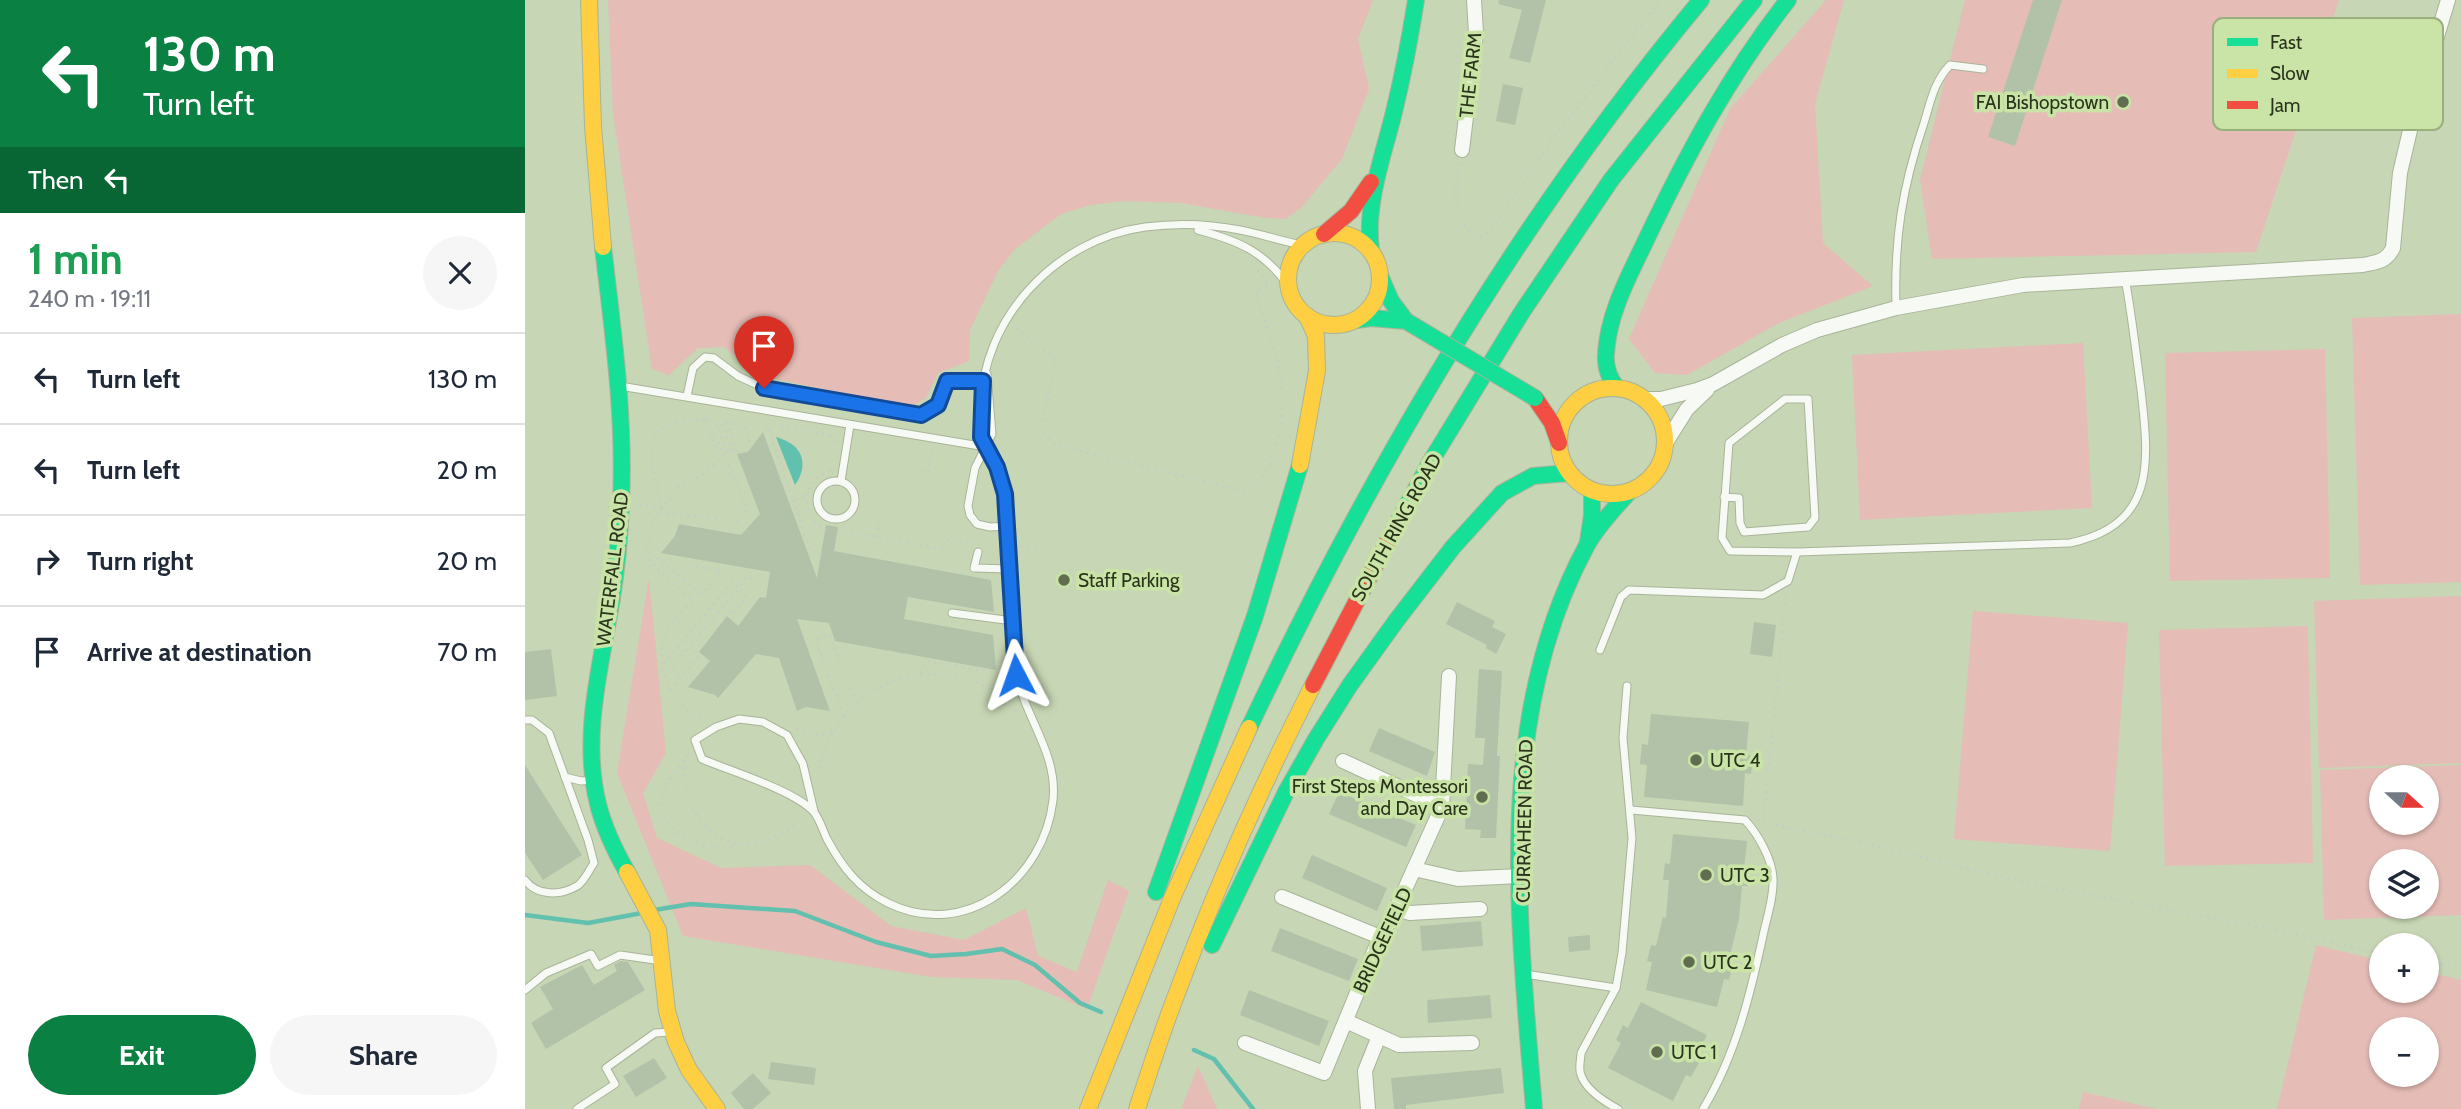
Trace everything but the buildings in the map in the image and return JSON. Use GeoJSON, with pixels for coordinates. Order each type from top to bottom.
{"type":"FeatureCollection","features":[{"type":"Feature","properties":{"kind":"main road","name":"WATERFALL ROAD"},"geometry":{"type":"LineString","coordinates":[[589,0],[591,97],[598,200],[619,386],[622,494],[612,595],[597,687],[593,744],[594,780],[601,818],[646,904],[662,944],[665,1000],[682,1060],[699,1088],[717,1109]]}},
{"type":"Feature","properties":{"kind":"main road"},"geometry":{"type":"LineString","coordinates":[[1416,0],[1399,91],[1379,168],[1369,233],[1371,250],[1391,301],[1406,321],[1535,398],[1552,402],[1580,399],[1604,388],[1632,392],[1656,411],[1664,427],[1665,444]]}},
{"type":"Feature","properties":{"kind":"main road","name":"SOUTH RING ROAD"},"geometry":{"type":"LineString","coordinates":[[1088,1109],[1191,854],[1270,683],[1353,521],[1442,364],[1533,223],[1627,93],[1701,0]]}},
{"type":"Feature","properties":{"kind":"main road","name":"SOUTH RING ROAD"},"geometry":{"type":"LineString","coordinates":[[1138,1104],[1175,993],[1219,885],[1277,756],[1349,612],[1431,461],[1508,334],[1611,180],[1753,0]]}},
{"type":"Feature","properties":{"kind":"main road"},"geometry":{"type":"LineString","coordinates":[[1617,388],[1610,380],[1607,370],[1608,342],[1634,267],[1670,188],[1704,124],[1738,67],[1788,0]]}},
{"type":"Feature","properties":{"kind":"main road"},"geometry":{"type":"LineString","coordinates":[[1081,1109],[1098,1052],[1229,693],[1285,522],[1310,422],[1317,371],[1316,336],[1307,316],[1292,297],[1289,271],[1302,245],[1341,224],[1353,212],[1379,168]]}},
{"type":"Feature","properties":{"kind":"main road"},"geometry":{"type":"LineString","coordinates":[[1323,234],[1349,235],[1371,250]]}},
{"type":"Feature","properties":{"kind":"main road"},"geometry":{"type":"LineString","coordinates":[[1307,316],[1318,323],[1331,325],[1344,325],[1356,320],[1374,303],[1381,278]]}},
{"type":"Feature","properties":{"kind":"main road"},"geometry":{"type":"LineString","coordinates":[[1356,320],[1371,318],[1406,321]]}},
{"type":"Feature","properties":{"kind":"main road"},"geometry":{"type":"LineString","coordinates":[[1535,398],[1552,423],[1562,459],[1569,473],[1579,483],[1592,491],[1605,494],[1630,491]]}},
{"type":"Feature","properties":{"kind":"main road"},"geometry":{"type":"LineString","coordinates":[[1559,443],[1565,419],[1580,399]]}},
{"type":"Feature","properties":{"kind":"main road","name":"CURRAHEEN ROAD"},"geometry":{"type":"LineString","coordinates":[[1534,1109],[1520,876],[1521,773],[1532,696],[1542,651],[1562,595],[1588,543],[1630,491],[1641,486],[1658,468],[1665,444]]}},
{"type":"Feature","properties":{"kind":"main road"},"geometry":{"type":"LineString","coordinates":[[1138,1104],[1286,792],[1350,685],[1453,547],[1503,493],[1533,476],[1569,473]]}},
{"type":"Feature","properties":{"kind":"main road","name":"CURRAHEEN ROAD"},"geometry":{"type":"LineString","coordinates":[[1588,543],[1592,491]]}},
{"type":"Feature","properties":{"kind":"street","name":"THE FARM"},"geometry":{"type":"LineString","coordinates":[[1462,150],[1476,33],[1474,0]]}},
{"type":"Feature","properties":{"kind":"street"},"geometry":{"type":"LineString","coordinates":[[2443,18],[2448,0]]}},
{"type":"Feature","properties":{"kind":"street"},"geometry":{"type":"LineString","coordinates":[[1644,399],[1680,395],[1713,384],[1782,345],[1817,330],[1896,308],[2023,285],[2382,262],[2389,256],[2395,237],[2400,173],[2410,130]]}},
{"type":"Feature","properties":{"kind":"street"},"geometry":{"type":"LineString","coordinates":[[1665,444],[1687,410],[1713,384]]}},
{"type":"Feature","properties":{"kind":"street"},"geometry":{"type":"LineString","coordinates":[[1343,761],[1441,807],[1449,676]]}},
{"type":"Feature","properties":{"kind":"street","name":"BRIDGEFIELD"},"geometry":{"type":"LineString","coordinates":[[1245,1043],[1324,1073],[1380,937],[1396,909],[1441,807]]}},
{"type":"Feature","properties":{"kind":"street"},"geometry":{"type":"LineString","coordinates":[[1414,869],[1458,879],[1520,876]]}},
{"type":"Feature","properties":{"kind":"street"},"geometry":{"type":"LineString","coordinates":[[1282,897],[1380,937]]}},
{"type":"Feature","properties":{"kind":"street"},"geometry":{"type":"LineString","coordinates":[[1396,909],[1410,913],[1480,909]]}},
{"type":"Feature","properties":{"kind":"street"},"geometry":{"type":"LineString","coordinates":[[1346,1021],[1399,1045],[1472,1043]]}},
{"type":"Feature","properties":{"kind":"street"},"geometry":{"type":"LineString","coordinates":[[1368,1109],[1366,1071],[1379,1036]]}},
{"type":"Feature","properties":{"kind":"lane"},"geometry":{"type":"LineString","coordinates":[[1896,308],[1895,267],[1899,217],[1909,168],[1939,77],[1950,65],[1983,69]]}},
{"type":"Feature","properties":{"kind":"lane"},"geometry":{"type":"LineString","coordinates":[[1180,225],[1232,239],[1274,267],[1289,286]]}},
{"type":"Feature","properties":{"kind":"lane"},"geometry":{"type":"LineString","coordinates":[[814,811],[779,790],[702,760],[695,740],[716,727],[739,719],[763,722],[787,735],[803,764],[814,811],[839,860],[853,879],[885,901],[919,914],[935,915],[971,909],[1007,889],[1032,861],[1053,800],[1052,779],[1045,747],[1016,675],[1003,483],[981,437],[983,381],[994,341],[1005,321],[1031,287],[1055,266],[1081,249],[1110,236],[1143,228],[1180,225],[1239,230],[1302,245]]}},
{"type":"Feature","properties":{"kind":"lane"},"geometry":{"type":"LineString","coordinates":[[1724,497],[1739,498],[1740,523],[1744,533],[1808,527],[1815,518],[1808,399],[1785,399],[1729,443],[1724,497],[1722,538],[1730,551],[1797,552],[2070,543],[2099,536],[2115,526],[2136,499],[2145,466],[2142,399],[2125,278]]}},
{"type":"Feature","properties":{"kind":"lane"},"geometry":{"type":"LineString","coordinates":[[687,396],[692,368],[705,357],[714,358],[738,376],[764,388],[921,415],[938,405],[947,381],[983,381]]}},
{"type":"Feature","properties":{"kind":"lane"},"geometry":{"type":"LineString","coordinates":[[987,365],[992,435],[975,468],[968,506],[970,515],[977,524],[990,527],[1008,526]]}},
{"type":"Feature","properties":{"kind":"lane"},"geometry":{"type":"LineString","coordinates":[[619,386],[985,447]]}},
{"type":"Feature","properties":{"kind":"lane"},"geometry":{"type":"LineString","coordinates":[[841,481],[850,425]]}},
{"type":"Feature","properties":{"kind":"lane"},"geometry":{"type":"LineString","coordinates":[[841,481],[851,489],[855,501],[845,517],[832,518],[826,516],[818,507],[818,495],[824,485],[841,481]]}},
{"type":"Feature","properties":{"kind":"lane"},"geometry":{"type":"LineString","coordinates":[[979,549],[974,568],[1010,569]]}},
{"type":"Feature","properties":{"kind":"lane"},"geometry":{"type":"LineString","coordinates":[[1600,650],[1621,597],[1629,590],[1763,595],[1788,581],[1797,552]]}},
{"type":"Feature","properties":{"kind":"lane"},"geometry":{"type":"LineString","coordinates":[[953,613],[1013,621]]}},
{"type":"Feature","properties":{"kind":"lane"},"geometry":{"type":"LineString","coordinates":[[1618,1109],[1593,1092],[1581,1076],[1580,1065],[1581,1053],[1616,988],[1626,910],[1632,838],[1623,738],[1627,686]]}},
{"type":"Feature","properties":{"kind":"lane"},"geometry":{"type":"LineString","coordinates":[[525,720],[532,720],[549,733],[594,863],[579,886],[554,894],[531,888],[525,880]]}},
{"type":"Feature","properties":{"kind":"lane"},"geometry":{"type":"LineString","coordinates":[[565,777],[581,781],[594,780]]}},
{"type":"Feature","properties":{"kind":"lane"},"geometry":{"type":"LineString","coordinates":[[1631,810],[1745,820],[1763,848],[1772,870],[1774,881],[1768,914],[1741,1020],[1717,1086],[1703,1109]]}},
{"type":"Feature","properties":{"kind":"lane"},"geometry":{"type":"LineString","coordinates":[[525,990],[546,973],[591,954],[598,966],[620,955],[663,961]]}},
{"type":"Feature","properties":{"kind":"lane"},"geometry":{"type":"LineString","coordinates":[[1524,973],[1616,988]]}},
{"type":"Feature","properties":{"kind":"lane"},"geometry":{"type":"LineString","coordinates":[[577,1109],[615,1084],[606,1068],[655,1033],[672,1032]]}},
{"type":"Feature","properties":{"kind":"path"},"geometry":{"type":"LineString","coordinates":[[1462,150],[1455,185],[1456,202],[1462,222],[1475,236],[1482,236],[1492,228],[1558,132],[1660,0]]}},
{"type":"Feature","properties":{"kind":"path"},"geometry":{"type":"LineString","coordinates":[[1005,321],[1017,328],[1037,347],[1051,354],[1056,361],[1042,424],[1046,437],[1057,445],[1251,493],[1272,458],[1284,403],[1280,367],[1258,300],[1257,290],[1269,286],[1256,269]]}},
{"type":"Feature","properties":{"kind":"path"},"geometry":{"type":"LineString","coordinates":[[715,715],[705,721],[693,716],[675,700],[670,690],[665,676],[663,646],[668,630],[693,600],[653,565],[648,555],[647,539],[661,508],[680,485],[701,478],[717,461],[719,457],[704,411],[716,413]]}},
{"type":"Feature","properties":{"kind":"path"},"geometry":{"type":"LineString","coordinates":[[661,508],[652,461],[654,436],[661,428],[676,420],[705,418]]}},
{"type":"Feature","properties":{"kind":"path"},"geometry":{"type":"LineString","coordinates":[[713,441],[717,439],[724,455],[727,454],[717,424],[720,422],[732,452],[736,451],[727,422],[744,425],[751,447]]}},
{"type":"Feature","properties":{"kind":"path"},"geometry":{"type":"LineString","coordinates":[[821,556],[810,550],[766,423],[831,436],[836,442],[835,449]]}},
{"type":"Feature","properties":{"kind":"path"},"geometry":{"type":"LineString","coordinates":[[921,471],[928,472],[932,448]]}},
{"type":"Feature","properties":{"kind":"path"},"geometry":{"type":"LineString","coordinates":[[639,505],[661,508],[667,513],[737,522],[747,510],[729,466],[717,461]]}},
{"type":"Feature","properties":{"kind":"path"},"geometry":{"type":"LineString","coordinates":[[825,531],[810,517],[807,504],[814,481],[832,466]]}},
{"type":"Feature","properties":{"kind":"path"},"geometry":{"type":"LineString","coordinates":[[793,500],[808,495]]}},
{"type":"Feature","properties":{"kind":"path"},"geometry":{"type":"LineString","coordinates":[[877,537],[879,523],[883,517]]}},
{"type":"Feature","properties":{"kind":"path"},"geometry":{"type":"LineString","coordinates":[[837,533],[943,549],[945,539],[979,549]]}},
{"type":"Feature","properties":{"kind":"path"},"geometry":{"type":"LineString","coordinates":[[1021,547],[1044,546]]}},
{"type":"Feature","properties":{"kind":"path"},"geometry":{"type":"LineString","coordinates":[[653,565],[659,558],[702,594],[721,570],[687,565]]}},
{"type":"Feature","properties":{"kind":"path"},"geometry":{"type":"LineString","coordinates":[[665,676],[745,578],[764,581]]}},
{"type":"Feature","properties":{"kind":"path"},"geometry":{"type":"LineString","coordinates":[[1788,581],[1764,816],[1769,824],[1852,840],[2031,884],[2253,925],[2369,951]]}},
{"type":"Feature","properties":{"kind":"path"},"geometry":{"type":"LineString","coordinates":[[664,664],[732,582],[746,598],[732,614],[722,607]]}},
{"type":"Feature","properties":{"kind":"path"},"geometry":{"type":"LineString","coordinates":[[844,716],[815,639],[830,635],[855,703]]}},
{"type":"Feature","properties":{"kind":"path"},"geometry":{"type":"LineString","coordinates":[[670,690],[699,656],[689,647]]}},
{"type":"Feature","properties":{"kind":"path"},"geometry":{"type":"LineString","coordinates":[[921,673],[927,661],[1007,674]]}},
{"type":"Feature","properties":{"kind":"path"},"geometry":{"type":"LineString","coordinates":[[810,798],[815,789],[824,748],[832,732],[855,703],[893,680],[921,673],[944,674],[975,681],[1011,707],[1037,731]]}},
{"type":"Feature","properties":{"kind":"path"},"geometry":{"type":"LineString","coordinates":[[790,725],[807,734],[823,735],[832,732]]}},
{"type":"Feature","properties":{"kind":"path"},"geometry":{"type":"LineString","coordinates":[[740,846],[723,840],[701,823],[695,814],[687,790],[685,760],[669,781],[661,800],[662,811],[667,822],[678,833],[705,845],[725,849],[740,846],[771,839],[785,833],[806,806]]}},
{"type":"Feature","properties":{"kind":"path"},"geometry":{"type":"LineString","coordinates":[[2439,963],[2461,966]]}},
{"type":"Feature","properties":{"kind":"shaded area"},"geometry":{"type":"Polygon","coordinates":[[[608,0],[1373,0],[1358,39],[1369,89],[1342,159],[1302,207],[1286,219],[1181,203],[1123,201],[1091,205],[1061,214],[1015,249],[998,271],[970,330],[969,361],[938,373],[926,398],[909,408],[759,375],[724,347],[698,348],[669,375],[652,369],[613,114],[608,0]]]}},
{"type":"Feature","properties":{"kind":"shaded area"},"geometry":{"type":"Polygon","coordinates":[[[1826,0],[1844,0],[1815,104],[1823,243],[1873,286],[1777,324],[1687,375],[1655,373],[1629,339],[1730,109],[1826,0]]]}},
{"type":"Feature","properties":{"kind":"shaded area","name":"FAI Bishopstown"},"geometry":{"type":"Polygon","coordinates":[[[1965,0],[2339,0],[2333,18],[2213,18],[2213,130],[2296,130],[2256,252],[1932,259],[1920,180],[1965,0]]]}},
{"type":"Feature","properties":{"kind":"shaded area"},"geometry":{"type":"Polygon","coordinates":[[[2461,314],[2461,582],[2360,585],[2352,318],[2461,314]]]}},
{"type":"Feature","properties":{"kind":"shaded area"},"geometry":{"type":"Polygon","coordinates":[[[2083,343],[2092,508],[1860,520],[1852,355],[2083,343]]]}},
{"type":"Feature","properties":{"kind":"shaded area"},"geometry":{"type":"Polygon","coordinates":[[[2325,349],[2330,578],[2170,581],[2165,353],[2325,349]]]}},
{"type":"Feature","properties":{"kind":"shaded area"},"geometry":{"type":"Polygon","coordinates":[[[649,578],[666,753],[643,793],[657,838],[721,868],[810,865],[891,926],[964,940],[1026,908],[1038,956],[1077,972],[1108,880],[1129,891],[1087,1009],[1017,980],[931,977],[683,936],[617,773],[649,578]]]}},
{"type":"Feature","properties":{"kind":"shaded area"},"geometry":{"type":"Polygon","coordinates":[[[2461,596],[2461,763],[2319,768],[2314,601],[2461,596]]]}},
{"type":"Feature","properties":{"kind":"shaded area"},"geometry":{"type":"Polygon","coordinates":[[[1973,611],[2128,623],[2110,851],[1954,839],[1973,611]]]}},
{"type":"Feature","properties":{"kind":"shaded area"},"geometry":{"type":"Polygon","coordinates":[[[2308,626],[2313,863],[2165,866],[2159,630],[2308,626]]]}},
{"type":"Feature","properties":{"kind":"shaded area"},"geometry":{"type":"Polygon","coordinates":[[[2461,765],[2461,915],[2439,916],[2439,849],[2369,849],[2369,918],[2324,920],[2320,770],[2369,768],[2369,835],[2439,835],[2439,766],[2461,765]]]}},
{"type":"Feature","properties":{"kind":"shaded area"},"geometry":{"type":"Polygon","coordinates":[[[2316,945],[2369,958],[2369,1003],[2439,1003],[2439,975],[2461,980],[2461,1109],[2277,1109],[2316,945]]]}},
{"type":"Feature","properties":{"kind":"shaded area"},"geometry":{"type":"Polygon","coordinates":[[[1198,1066],[1217,1109],[1181,1109],[1198,1066]]]}},
{"type":"Feature","properties":{"kind":"shaded area"},"geometry":{"type":"Polygon","coordinates":[[[2083,1092],[2157,1109],[2079,1109],[2083,1092]]]}},
{"type":"Feature","properties":{"kind":"water"},"geometry":{"type":"Polygon","coordinates":[[[776,437],[792,444],[801,455],[802,469],[795,485],[776,437]]]}},
{"type":"Feature","properties":{"kind":"waterway"},"geometry":{"type":"LineString","coordinates":[[654,910],[691,904],[795,911],[876,942],[931,956],[1002,949],[1035,965],[1080,1003],[1101,1012]]}},
{"type":"Feature","properties":{"kind":"waterway"},"geometry":{"type":"LineString","coordinates":[[525,915],[588,923],[642,913]]}},
{"type":"Feature","properties":{"kind":"waterway"},"geometry":{"type":"LineString","coordinates":[[1194,1050],[1214,1059],[1253,1109]]}},
{"type":"Feature","properties":{"kind":"traffic: fast"},"geometry":{"type":"LineString","coordinates":[[1371,250],[1373,198],[1394,112],[1416,0]]}},
{"type":"Feature","properties":{"kind":"traffic: fast"},"geometry":{"type":"LineString","coordinates":[[1249,728],[1345,536],[1452,350],[1509,259],[1570,171],[1634,84],[1701,0]]}},
{"type":"Feature","properties":{"kind":"traffic: fast"},"geometry":{"type":"LineString","coordinates":[[1389,539],[1431,461],[1522,312],[1611,180],[1754,0]]}},
{"type":"Feature","properties":{"kind":"traffic: fast"},"geometry":{"type":"LineString","coordinates":[[1617,388],[1608,372],[1606,354],[1615,309],[1627,280],[1711,115],[1747,57],[1788,0]]}},
{"type":"Feature","properties":{"kind":"traffic: fast"},"geometry":{"type":"LineString","coordinates":[[603,247],[617,374],[622,470],[621,514],[612,598],[598,675],[591,753],[600,813],[627,872]]}},
{"type":"Feature","properties":{"kind":"traffic: fast"},"geometry":{"type":"LineString","coordinates":[[1381,278],[1391,301],[1406,321]]}},
{"type":"Feature","properties":{"kind":"traffic: fast"},"geometry":{"type":"LineString","coordinates":[[1356,320],[1371,318],[1406,321]]}},
{"type":"Feature","properties":{"kind":"traffic: fast"},"geometry":{"type":"LineString","coordinates":[[1406,321],[1535,398]]}},
{"type":"Feature","properties":{"kind":"traffic: fast"},"geometry":{"type":"LineString","coordinates":[[1156,892],[1255,616],[1300,465]]}},
{"type":"Feature","properties":{"kind":"traffic: fast"},"geometry":{"type":"LineString","coordinates":[[1212,945],[1286,792],[1316,739],[1350,685],[1396,621],[1453,547],[1502,493],[1533,476],[1569,473]]}},
{"type":"Feature","properties":{"kind":"traffic: fast"},"geometry":{"type":"LineString","coordinates":[[1588,542],[1592,491]]}},
{"type":"Feature","properties":{"kind":"traffic: fast"},"geometry":{"type":"LineString","coordinates":[[1534,1109],[1519,894],[1525,750],[1537,680],[1557,611],[1591,538],[1630,491]]}},
{"type":"Feature","properties":{"kind":"traffic: slow"},"geometry":{"type":"LineString","coordinates":[[589,0],[593,126],[603,247]]}},
{"type":"Feature","properties":{"kind":"traffic: slow"},"geometry":{"type":"LineString","coordinates":[[1334,233],[1352,236],[1367,246],[1377,261],[1380,279],[1377,297],[1367,312],[1352,322],[1334,325],[1316,322],[1301,312],[1291,297],[1288,279],[1291,261],[1301,246],[1316,236],[1334,233]]}},
{"type":"Feature","properties":{"kind":"traffic: slow"},"geometry":{"type":"LineString","coordinates":[[1300,465],[1317,371],[1316,336],[1307,316]]}},
{"type":"Feature","properties":{"kind":"traffic: slow"},"geometry":{"type":"LineString","coordinates":[[1612,388],[1632,392],[1649,404],[1661,421],[1665,441],[1661,461],[1649,478],[1632,490],[1612,494],[1592,490],[1575,478],[1563,461],[1559,441],[1563,421],[1575,404],[1592,392],[1612,388]]}},
{"type":"Feature","properties":{"kind":"traffic: slow"},"geometry":{"type":"LineString","coordinates":[[1137,1109],[1166,1022],[1224,875],[1313,685]]}},
{"type":"Feature","properties":{"kind":"traffic: slow"},"geometry":{"type":"LineString","coordinates":[[1088,1109],[1173,896],[1249,728]]}},
{"type":"Feature","properties":{"kind":"traffic: slow"},"geometry":{"type":"LineString","coordinates":[[627,872],[658,930],[667,1011],[676,1042],[689,1070],[717,1109]]}},
{"type":"Feature","properties":{"kind":"traffic: jam"},"geometry":{"type":"LineString","coordinates":[[1324,234],[1351,211],[1371,182]]}},
{"type":"Feature","properties":{"kind":"traffic: jam"},"geometry":{"type":"LineString","coordinates":[[1535,398],[1552,423],[1559,443]]}},
{"type":"Feature","properties":{"kind":"traffic: jam"},"geometry":{"type":"LineString","coordinates":[[1313,685],[1389,539]]}},
{"type":"Feature","properties":{"kind":"place","name":"FAI Bishopstown"},"geometry":{"type":"Point","coordinates":[2123,102]}},
{"type":"Feature","properties":{"kind":"place","name":"Staff Parking"},"geometry":{"type":"Point","coordinates":[1064,580]}},
{"type":"Feature","properties":{"kind":"place","name":"UTC 4"},"geometry":{"type":"Point","coordinates":[1696,760]}},
{"type":"Feature","properties":{"kind":"place","name":"First Steps Montessori and Day Care"},"geometry":{"type":"Point","coordinates":[1482,797]}},
{"type":"Feature","properties":{"kind":"place","name":"UTC 3"},"geometry":{"type":"Point","coordinates":[1706,875]}},
{"type":"Feature","properties":{"kind":"place","name":"UTC 2"},"geometry":{"type":"Point","coordinates":[1689,962]}},
{"type":"Feature","properties":{"kind":"place","name":"UTC 1"},"geometry":{"type":"Point","coordinates":[1657,1052]}},
{"type":"Feature","properties":{"kind":"route"},"geometry":{"type":"LineString","coordinates":[[764,388],[921,415],[938,405],[947,381],[983,381],[981,437],[997,467],[1005,494],[1016,675]]}}]}
